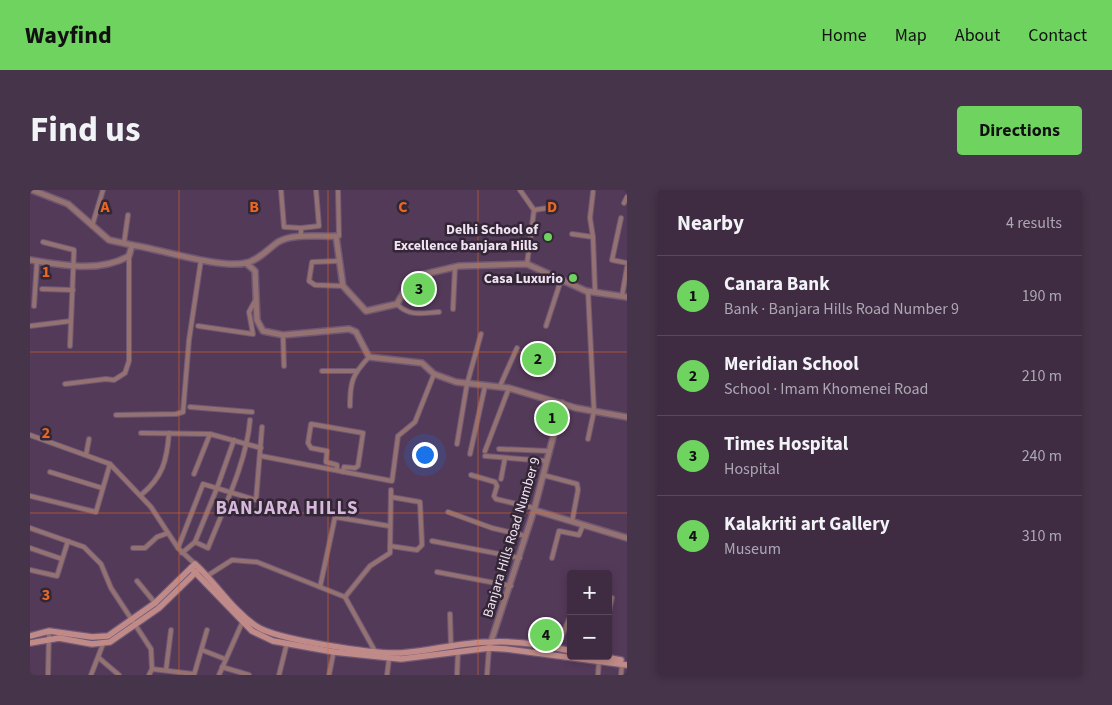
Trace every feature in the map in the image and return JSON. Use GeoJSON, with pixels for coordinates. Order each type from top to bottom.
{"type":"FeatureCollection","features":[{"type":"Feature","properties":{"kind":"main road"},"geometry":{"type":"LineString","coordinates":[[195,568],[208,576],[256,626],[288,640]]}},
{"type":"Feature","properties":{"kind":"main road"},"geometry":{"type":"LineString","coordinates":[[30,642],[49,638],[103,644],[118,638],[134,622],[157,605],[195,568]]}},
{"type":"Feature","properties":{"kind":"main road"},"geometry":{"type":"LineString","coordinates":[[195,568],[242,623],[262,637],[288,640],[376,658],[458,652],[489,645],[567,654]]}},
{"type":"Feature","properties":{"kind":"main road"},"geometry":{"type":"LineString","coordinates":[[30,636],[49,632],[103,637],[134,622]]}},
{"type":"Feature","properties":{"kind":"main road"},"geometry":{"type":"LineString","coordinates":[[335,649],[400,653],[489,645],[567,650]]}},
{"type":"Feature","properties":{"kind":"main road"},"geometry":{"type":"LineString","coordinates":[[610,660],[625,664]]}},
{"type":"Feature","properties":{"kind":"street"},"geometry":{"type":"LineString","coordinates":[[32,190],[68,204],[109,240],[201,260],[230,264],[246,263],[261,256],[280,241],[302,237],[336,236],[342,286],[366,311],[397,304],[412,277],[455,267],[527,264],[588,291],[624,297],[627,265],[612,260],[621,218]]}},
{"type":"Feature","properties":{"kind":"street"},"geometry":{"type":"LineString","coordinates":[[92,226],[103,190]]}},
{"type":"Feature","properties":{"kind":"street"},"geometry":{"type":"LineString","coordinates":[[281,190],[284,227],[301,228],[319,226],[316,190]]}},
{"type":"Feature","properties":{"kind":"street"},"geometry":{"type":"LineString","coordinates":[[338,190],[338,236]]}},
{"type":"Feature","properties":{"kind":"street"},"geometry":{"type":"LineString","coordinates":[[520,190],[534,210],[534,224],[527,264]]}},
{"type":"Feature","properties":{"kind":"street"},"geometry":{"type":"LineString","coordinates":[[593,192],[590,218],[593,238],[595,291]]}},
{"type":"Feature","properties":{"kind":"street"},"geometry":{"type":"LineString","coordinates":[[624,203],[627,197]]}},
{"type":"Feature","properties":{"kind":"street"},"geometry":{"type":"LineString","coordinates":[[534,210],[554,207]]}},
{"type":"Feature","properties":{"kind":"street"},"geometry":{"type":"LineString","coordinates":[[124,243],[128,215]]}},
{"type":"Feature","properties":{"kind":"street"},"geometry":{"type":"LineString","coordinates":[[301,228],[302,237]]}},
{"type":"Feature","properties":{"kind":"street"},"geometry":{"type":"LineString","coordinates":[[572,234],[593,238]]}},
{"type":"Feature","properties":{"kind":"street"},"geometry":{"type":"LineString","coordinates":[[44,242],[74,250],[70,346]]}},
{"type":"Feature","properties":{"kind":"street"},"geometry":{"type":"LineString","coordinates":[[65,384],[106,379],[114,380],[124,373],[129,361],[130,345],[129,256],[132,245]]}},
{"type":"Feature","properties":{"kind":"street"},"geometry":{"type":"LineString","coordinates":[[30,260],[74,267],[118,262],[129,256]]}},
{"type":"Feature","properties":{"kind":"street"},"geometry":{"type":"LineString","coordinates":[[116,415],[176,414],[183,412],[189,340],[201,260]]}},
{"type":"Feature","properties":{"kind":"street"},"geometry":{"type":"LineString","coordinates":[[34,306],[37,261]]}},
{"type":"Feature","properties":{"kind":"street"},"geometry":{"type":"LineString","coordinates":[[339,262],[312,262],[309,281],[315,285],[342,286]]}},
{"type":"Feature","properties":{"kind":"street"},"geometry":{"type":"LineString","coordinates":[[246,263],[255,271],[257,320],[263,331],[284,335],[349,329],[356,332],[369,357]]}},
{"type":"Feature","properties":{"kind":"street"},"geometry":{"type":"LineString","coordinates":[[453,309],[455,267]]}},
{"type":"Feature","properties":{"kind":"street"},"geometry":{"type":"LineString","coordinates":[[546,326],[561,280]]}},
{"type":"Feature","properties":{"kind":"street"},"geometry":{"type":"LineString","coordinates":[[42,289],[73,290]]}},
{"type":"Feature","properties":{"kind":"street"},"geometry":{"type":"LineString","coordinates":[[588,291],[594,411],[588,439]]}},
{"type":"Feature","properties":{"kind":"street"},"geometry":{"type":"LineString","coordinates":[[198,326],[253,334],[249,312],[256,301]]}},
{"type":"Feature","properties":{"kind":"street"},"geometry":{"type":"LineString","coordinates":[[397,304],[404,312],[409,313],[439,312]]}},
{"type":"Feature","properties":{"kind":"street"},"geometry":{"type":"LineString","coordinates":[[30,326],[72,321]]}},
{"type":"Feature","properties":{"kind":"street"},"geometry":{"type":"LineString","coordinates":[[457,444],[467,384],[481,334]]}},
{"type":"Feature","properties":{"kind":"street"},"geometry":{"type":"LineString","coordinates":[[284,335],[284,366]]}},
{"type":"Feature","properties":{"kind":"street"},"geometry":{"type":"LineString","coordinates":[[500,386],[517,348]]}},
{"type":"Feature","properties":{"kind":"street"},"geometry":{"type":"LineString","coordinates":[[369,357],[422,363],[434,374],[456,382],[500,386],[594,411],[627,417]]}},
{"type":"Feature","properties":{"kind":"street"},"geometry":{"type":"LineString","coordinates":[[350,406],[350,385],[356,371],[369,357]]}},
{"type":"Feature","properties":{"kind":"street"},"geometry":{"type":"LineString","coordinates":[[322,371],[356,371]]}},
{"type":"Feature","properties":{"kind":"street"},"geometry":{"type":"LineString","coordinates":[[261,456],[392,481],[398,436],[415,422],[434,374]]}},
{"type":"Feature","properties":{"kind":"street"},"geometry":{"type":"LineString","coordinates":[[470,454],[485,386]]}},
{"type":"Feature","properties":{"kind":"street"},"geometry":{"type":"LineString","coordinates":[[485,451],[509,388]]}},
{"type":"Feature","properties":{"kind":"street","name":"Banjara Hills Road Number 9"},"geometry":{"type":"LineString","coordinates":[[489,645],[520,558],[562,403]]}},
{"type":"Feature","properties":{"kind":"street"},"geometry":{"type":"LineString","coordinates":[[190,407],[252,412]]}},
{"type":"Feature","properties":{"kind":"street"},"geometry":{"type":"LineString","coordinates":[[195,542],[208,548],[231,492],[246,444],[250,420]]}},
{"type":"Feature","properties":{"kind":"street"},"geometry":{"type":"LineString","coordinates":[[337,470],[337,466],[326,462],[327,451],[311,448],[308,443],[311,424],[363,433],[358,466],[355,468],[344,467],[343,472]]}},
{"type":"Feature","properties":{"kind":"street"},"geometry":{"type":"LineString","coordinates":[[178,548],[203,484],[256,500],[262,427]]}},
{"type":"Feature","properties":{"kind":"street"},"geometry":{"type":"LineString","coordinates":[[141,433],[210,434],[261,448]]}},
{"type":"Feature","properties":{"kind":"street"},"geometry":{"type":"LineString","coordinates":[[141,495],[157,481],[163,470],[168,457],[169,433]]}},
{"type":"Feature","properties":{"kind":"street"},"geometry":{"type":"LineString","coordinates":[[194,474],[210,434]]}},
{"type":"Feature","properties":{"kind":"street"},"geometry":{"type":"LineString","coordinates":[[30,435],[110,464],[141,495],[178,548],[195,568]]}},
{"type":"Feature","properties":{"kind":"street"},"geometry":{"type":"LineString","coordinates":[[86,455],[89,440]]}},
{"type":"Feature","properties":{"kind":"street"},"geometry":{"type":"LineString","coordinates":[[182,553],[195,542],[234,440]]}},
{"type":"Feature","properties":{"kind":"street"},"geometry":{"type":"LineString","coordinates":[[499,449],[549,451]]}},
{"type":"Feature","properties":{"kind":"street"},"geometry":{"type":"LineString","coordinates":[[485,456],[546,461]]}},
{"type":"Feature","properties":{"kind":"street"},"geometry":{"type":"LineString","coordinates":[[501,479],[504,458]]}},
{"type":"Feature","properties":{"kind":"street"},"geometry":{"type":"LineString","coordinates":[[30,496],[96,512],[110,464]]}},
{"type":"Feature","properties":{"kind":"street"},"geometry":{"type":"LineString","coordinates":[[50,472],[102,488]]}},
{"type":"Feature","properties":{"kind":"street"},"geometry":{"type":"LineString","coordinates":[[543,475],[577,484],[578,490],[572,522]]}},
{"type":"Feature","properties":{"kind":"street"},"geometry":{"type":"LineString","coordinates":[[472,476],[495,482],[497,486],[494,496],[496,499],[627,538]]}},
{"type":"Feature","properties":{"kind":"street"},"geometry":{"type":"LineString","coordinates":[[344,597],[370,566],[390,553],[391,490]]}},
{"type":"Feature","properties":{"kind":"street"},"geometry":{"type":"LineString","coordinates":[[390,546],[417,550],[422,545],[419,500],[391,496]]}},
{"type":"Feature","properties":{"kind":"street"},"geometry":{"type":"LineString","coordinates":[[448,512],[526,536]]}},
{"type":"Feature","properties":{"kind":"street"},"geometry":{"type":"LineString","coordinates":[[320,587],[335,517],[390,526]]}},
{"type":"Feature","properties":{"kind":"street"},"geometry":{"type":"LineString","coordinates":[[552,558],[559,532],[579,535],[584,525]]}},
{"type":"Feature","properties":{"kind":"street"},"geometry":{"type":"LineString","coordinates":[[30,528],[84,547],[101,564],[111,588],[151,649],[152,669],[149,675]]}},
{"type":"Feature","properties":{"kind":"street"},"geometry":{"type":"LineString","coordinates":[[132,548],[144,548],[157,537],[168,533]]}},
{"type":"Feature","properties":{"kind":"street"},"geometry":{"type":"LineString","coordinates":[[30,570],[57,576],[68,541]]}},
{"type":"Feature","properties":{"kind":"street"},"geometry":{"type":"LineString","coordinates":[[432,541],[520,558]]}},
{"type":"Feature","properties":{"kind":"street"},"geometry":{"type":"LineString","coordinates":[[30,548],[62,558]]}},
{"type":"Feature","properties":{"kind":"street"},"geometry":{"type":"LineString","coordinates":[[208,576],[227,562],[248,561],[266,564],[344,597],[376,651],[376,658]]}},
{"type":"Feature","properties":{"kind":"street"},"geometry":{"type":"LineString","coordinates":[[437,572],[511,586]]}},
{"type":"Feature","properties":{"kind":"street"},"geometry":{"type":"LineString","coordinates":[[137,581],[157,605]]}},
{"type":"Feature","properties":{"kind":"street"},"geometry":{"type":"LineString","coordinates":[[450,614],[451,647]]}},
{"type":"Feature","properties":{"kind":"street"},"geometry":{"type":"LineString","coordinates":[[219,675],[242,623]]}},
{"type":"Feature","properties":{"kind":"street"},"geometry":{"type":"LineString","coordinates":[[557,648],[567,624]]}},
{"type":"Feature","properties":{"kind":"street"},"geometry":{"type":"LineString","coordinates":[[166,670],[170,630]]}},
{"type":"Feature","properties":{"kind":"street"},"geometry":{"type":"LineString","coordinates":[[152,669],[194,675],[207,630]]}},
{"type":"Feature","properties":{"kind":"street"},"geometry":{"type":"LineString","coordinates":[[48,675],[49,632]]}},
{"type":"Feature","properties":{"kind":"street"},"geometry":{"type":"LineString","coordinates":[[279,675],[288,640]]}},
{"type":"Feature","properties":{"kind":"street"},"geometry":{"type":"LineString","coordinates":[[91,675],[103,644]]}},
{"type":"Feature","properties":{"kind":"street"},"geometry":{"type":"LineString","coordinates":[[487,675],[489,645]]}},
{"type":"Feature","properties":{"kind":"street"},"geometry":{"type":"LineString","coordinates":[[329,675],[335,649]]}},
{"type":"Feature","properties":{"kind":"street"},"geometry":{"type":"LineString","coordinates":[[202,650],[225,659]]}},
{"type":"Feature","properties":{"kind":"street"},"geometry":{"type":"LineString","coordinates":[[457,675],[458,652]]}},
{"type":"Feature","properties":{"kind":"street"},"geometry":{"type":"LineString","coordinates":[[99,658],[119,675]]}},
{"type":"Feature","properties":{"kind":"street"},"geometry":{"type":"LineString","coordinates":[[387,675],[389,658]]}},
{"type":"Feature","properties":{"kind":"street"},"geometry":{"type":"LineString","coordinates":[[598,675],[599,660]]}},
{"type":"Feature","properties":{"kind":"street"},"geometry":{"type":"LineString","coordinates":[[621,675],[625,664]]}},
{"type":"Feature","properties":{"kind":"street"},"geometry":{"type":"LineString","coordinates":[[222,666],[249,675]]}},
{"type":"Feature","properties":{"kind":"shaded area"},"geometry":{"type":"Polygon","coordinates":[[[533,352],[543,357],[534,374],[525,369],[533,352]]]}},
{"type":"Feature","properties":{"kind":"place","name":"Delhi School of Excellence banjara Hills"},"geometry":{"type":"Point","coordinates":[548,237]}},
{"type":"Feature","properties":{"kind":"place","name":"Casa Luxurio"},"geometry":{"type":"Point","coordinates":[573,278]}},
{"type":"Feature","properties":{"kind":"place","name":"Times Hospital"},"geometry":{"type":"Point","coordinates":[419,289]}},
{"type":"Feature","properties":{"kind":"place","name":"Meridian School"},"geometry":{"type":"Point","coordinates":[538,359]}},
{"type":"Feature","properties":{"kind":"place","name":"Canara Bank"},"geometry":{"type":"Point","coordinates":[552,418]}},
{"type":"Feature","properties":{"kind":"place","name":"Kalakriti art Gallery"},"geometry":{"type":"Point","coordinates":[546,635]}},
{"type":"Feature","properties":{"kind":"district","name":"BANJARA HILLS"},"geometry":{"type":"Point","coordinates":[287,507]}}]}
